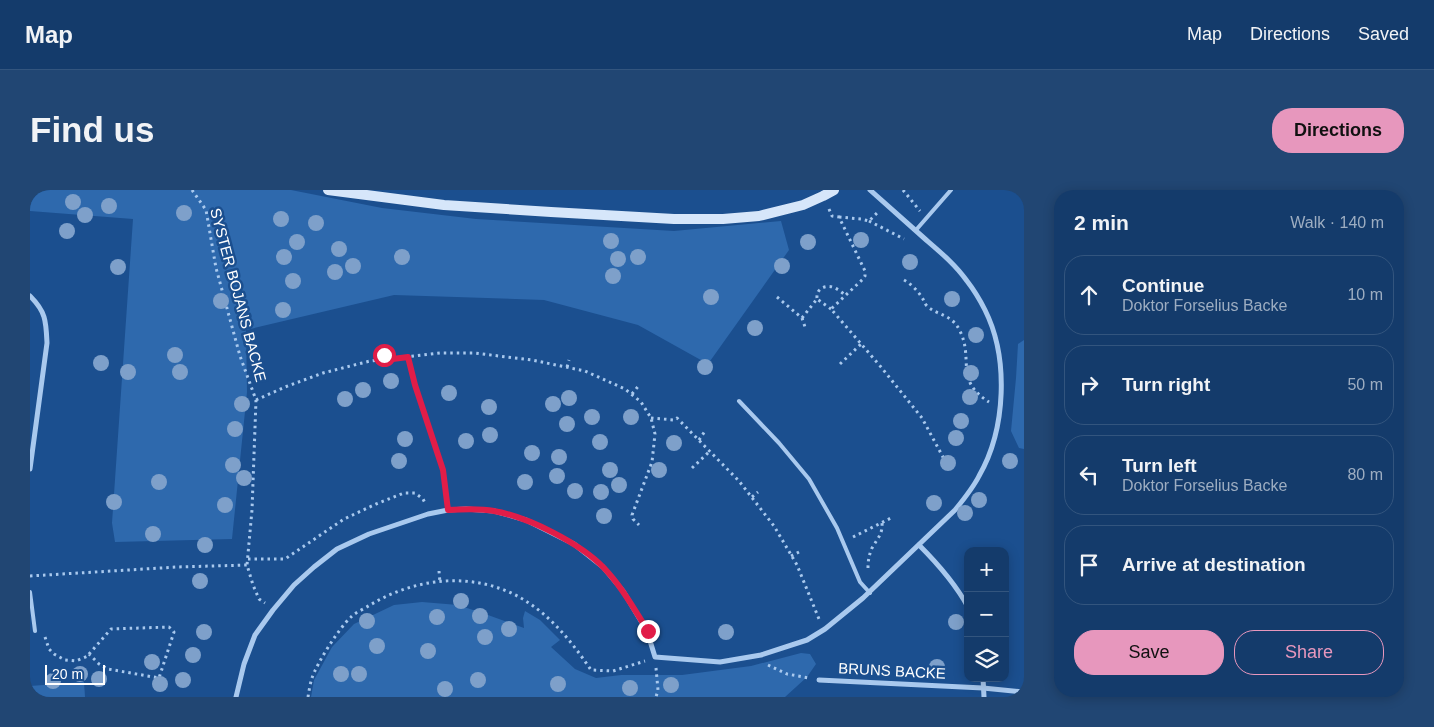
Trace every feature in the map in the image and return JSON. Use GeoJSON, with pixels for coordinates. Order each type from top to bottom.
{"type":"FeatureCollection","features":[{"type":"Feature","properties":{"kind":"street"},"geometry":{"type":"LineString","coordinates":[[328,190],[453,206],[674,219],[723,219],[759,216],[803,205],[834,190]]}},
{"type":"Feature","properties":{"kind":"street"},"geometry":{"type":"LineString","coordinates":[[236,697],[244,664],[255,635],[273,610],[314,567],[337,549],[369,534],[428,514],[448,510],[494,511],[526,520],[574,544],[603,567],[623,591],[648,631],[655,658],[720,662],[761,655],[806,640],[825,629],[870,593],[964,499],[980,474],[992,448],[1001,398],[997,343],[985,310],[966,280],[953,264],[870,190]]}},
{"type":"Feature","properties":{"kind":"street"},"geometry":{"type":"LineString","coordinates":[[30,296],[43,312],[46,322],[47,343],[30,469]]}},
{"type":"Feature","properties":{"kind":"street"},"geometry":{"type":"LineString","coordinates":[[919,546],[940,566],[964,600]]}},
{"type":"Feature","properties":{"kind":"street","name":"BRUNS BACKE"},"geometry":{"type":"LineString","coordinates":[[819,680],[983,688],[1024,692]]}},
{"type":"Feature","properties":{"kind":"street"},"geometry":{"type":"LineString","coordinates":[[983,682],[984,697]]}},
{"type":"Feature","properties":{"kind":"lane"},"geometry":{"type":"LineString","coordinates":[[916,230],[951,190]]}},
{"type":"Feature","properties":{"kind":"lane"},"geometry":{"type":"LineString","coordinates":[[739,401],[780,443],[809,479],[837,528],[860,582],[870,593]]}},
{"type":"Feature","properties":{"kind":"lane"},"geometry":{"type":"LineString","coordinates":[[30,592],[35,631]]}},
{"type":"Feature","properties":{"kind":"path","name":"SYSTER BOJANS BACKE"},"geometry":{"type":"LineString","coordinates":[[192,190],[206,210],[216,268],[240,356],[256,400],[252,510],[247,565],[259,599],[273,610]]}},
{"type":"Feature","properties":{"kind":"path"},"geometry":{"type":"LineString","coordinates":[[903,190],[926,219]]}},
{"type":"Feature","properties":{"kind":"path"},"geometry":{"type":"LineString","coordinates":[[869,221],[886,204]]}},
{"type":"Feature","properties":{"kind":"path"},"geometry":{"type":"LineString","coordinates":[[832,216],[869,221],[908,241]]}},
{"type":"Feature","properties":{"kind":"path"},"geometry":{"type":"LineString","coordinates":[[831,309],[865,276],[865,271],[839,217]]}},
{"type":"Feature","properties":{"kind":"path"},"geometry":{"type":"LineString","coordinates":[[904,280],[916,289],[922,296],[925,304],[932,310],[945,315],[956,324],[961,332],[964,344],[968,379],[979,395],[992,406],[992,396]]}},
{"type":"Feature","properties":{"kind":"path"},"geometry":{"type":"LineString","coordinates":[[802,318],[817,299],[819,290],[827,287],[837,288],[846,296]]}},
{"type":"Feature","properties":{"kind":"path"},"geometry":{"type":"LineString","coordinates":[[777,297],[802,318],[805,327]]}},
{"type":"Feature","properties":{"kind":"path"},"geometry":{"type":"LineString","coordinates":[[817,299],[831,309],[862,344],[922,418],[951,472]]}},
{"type":"Feature","properties":{"kind":"path"},"geometry":{"type":"LineString","coordinates":[[840,364],[862,344]]}},
{"type":"Feature","properties":{"kind":"path"},"geometry":{"type":"LineString","coordinates":[[256,400],[292,382],[385,357],[408,357],[442,352],[494,354],[584,371],[625,389],[641,402],[651,418],[656,434],[652,462],[632,514],[639,524]]}},
{"type":"Feature","properties":{"kind":"path"},"geometry":{"type":"LineString","coordinates":[[408,357],[415,385],[443,470],[448,510]]}},
{"type":"Feature","properties":{"kind":"path"},"geometry":{"type":"LineString","coordinates":[[566,367],[569,360]]}},
{"type":"Feature","properties":{"kind":"path"},"geometry":{"type":"LineString","coordinates":[[342,363],[343,368]]}},
{"type":"Feature","properties":{"kind":"path"},"geometry":{"type":"LineString","coordinates":[[632,394],[640,384]]}},
{"type":"Feature","properties":{"kind":"path"},"geometry":{"type":"LineString","coordinates":[[651,418],[674,420],[677,418],[739,481],[774,526],[796,565],[816,614],[825,629]]}},
{"type":"Feature","properties":{"kind":"path"},"geometry":{"type":"LineString","coordinates":[[699,440],[705,431]]}},
{"type":"Feature","properties":{"kind":"path"},"geometry":{"type":"LineString","coordinates":[[692,468],[710,451]]}},
{"type":"Feature","properties":{"kind":"path"},"geometry":{"type":"LineString","coordinates":[[752,497],[758,492]]}},
{"type":"Feature","properties":{"kind":"path"},"geometry":{"type":"LineString","coordinates":[[248,558],[285,559],[344,519],[404,493],[415,494],[423,499],[428,514]]}},
{"type":"Feature","properties":{"kind":"path"},"geometry":{"type":"LineString","coordinates":[[843,542],[891,518]]}},
{"type":"Feature","properties":{"kind":"path"},"geometry":{"type":"LineString","coordinates":[[860,582],[868,569],[870,555],[883,527],[882,522]]}},
{"type":"Feature","properties":{"kind":"path"},"geometry":{"type":"LineString","coordinates":[[791,556],[799,552]]}},
{"type":"Feature","properties":{"kind":"path"},"geometry":{"type":"LineString","coordinates":[[30,576],[177,567],[247,565]]}},
{"type":"Feature","properties":{"kind":"path"},"geometry":{"type":"LineString","coordinates":[[439,571],[440,582]]}},
{"type":"Feature","properties":{"kind":"path"},"geometry":{"type":"LineString","coordinates":[[308,697],[312,678],[329,646],[351,617],[383,598],[418,584],[452,580],[494,586],[511,593],[537,609],[559,628],[574,645],[591,670],[613,671],[655,658],[658,690],[656,697]]}},
{"type":"Feature","properties":{"kind":"path"},"geometry":{"type":"LineString","coordinates":[[35,631],[43,631],[49,649],[54,654],[65,660],[76,661],[89,654],[111,629],[169,627],[174,632],[159,678],[108,669],[99,664],[89,654]]}},
{"type":"Feature","properties":{"kind":"path"},"geometry":{"type":"LineString","coordinates":[[761,655],[768,666],[787,674],[819,680]]}},
{"type":"Feature","properties":{"kind":"shaded area"},"geometry":{"type":"Polygon","coordinates":[[[30,190],[291,190],[382,208],[476,219],[674,231],[781,221],[789,250],[708,364],[638,325],[544,300],[394,295],[246,330],[247,392],[232,539],[115,542],[112,523],[133,219],[30,211],[30,190]]]}},
{"type":"Feature","properties":{"kind":"shaded area"},"geometry":{"type":"Polygon","coordinates":[[[1024,340],[1024,449],[1019,448],[1011,431],[1018,344],[1024,340]]]}},
{"type":"Feature","properties":{"kind":"shaded area"},"geometry":{"type":"Polygon","coordinates":[[[422,602],[458,605],[524,628],[523,618],[525,611],[540,620],[560,640],[551,647],[575,669],[596,678],[621,675],[682,675],[751,666],[801,653],[810,654],[816,664],[807,677],[785,697],[311,697],[314,680],[332,647],[354,624],[394,605],[422,602]]]}},
{"type":"Feature","properties":{"kind":"shaded area"},"geometry":{"type":"Polygon","coordinates":[[[84,682],[85,697],[30,697],[30,686],[84,682]]]}},
{"type":"Feature","properties":{"kind":"route"},"geometry":{"type":"LineString","coordinates":[[384,355],[385,360],[408,357],[415,385],[443,470],[448,510],[494,511],[526,520],[574,544],[603,567],[623,591],[648,631]]}}]}
